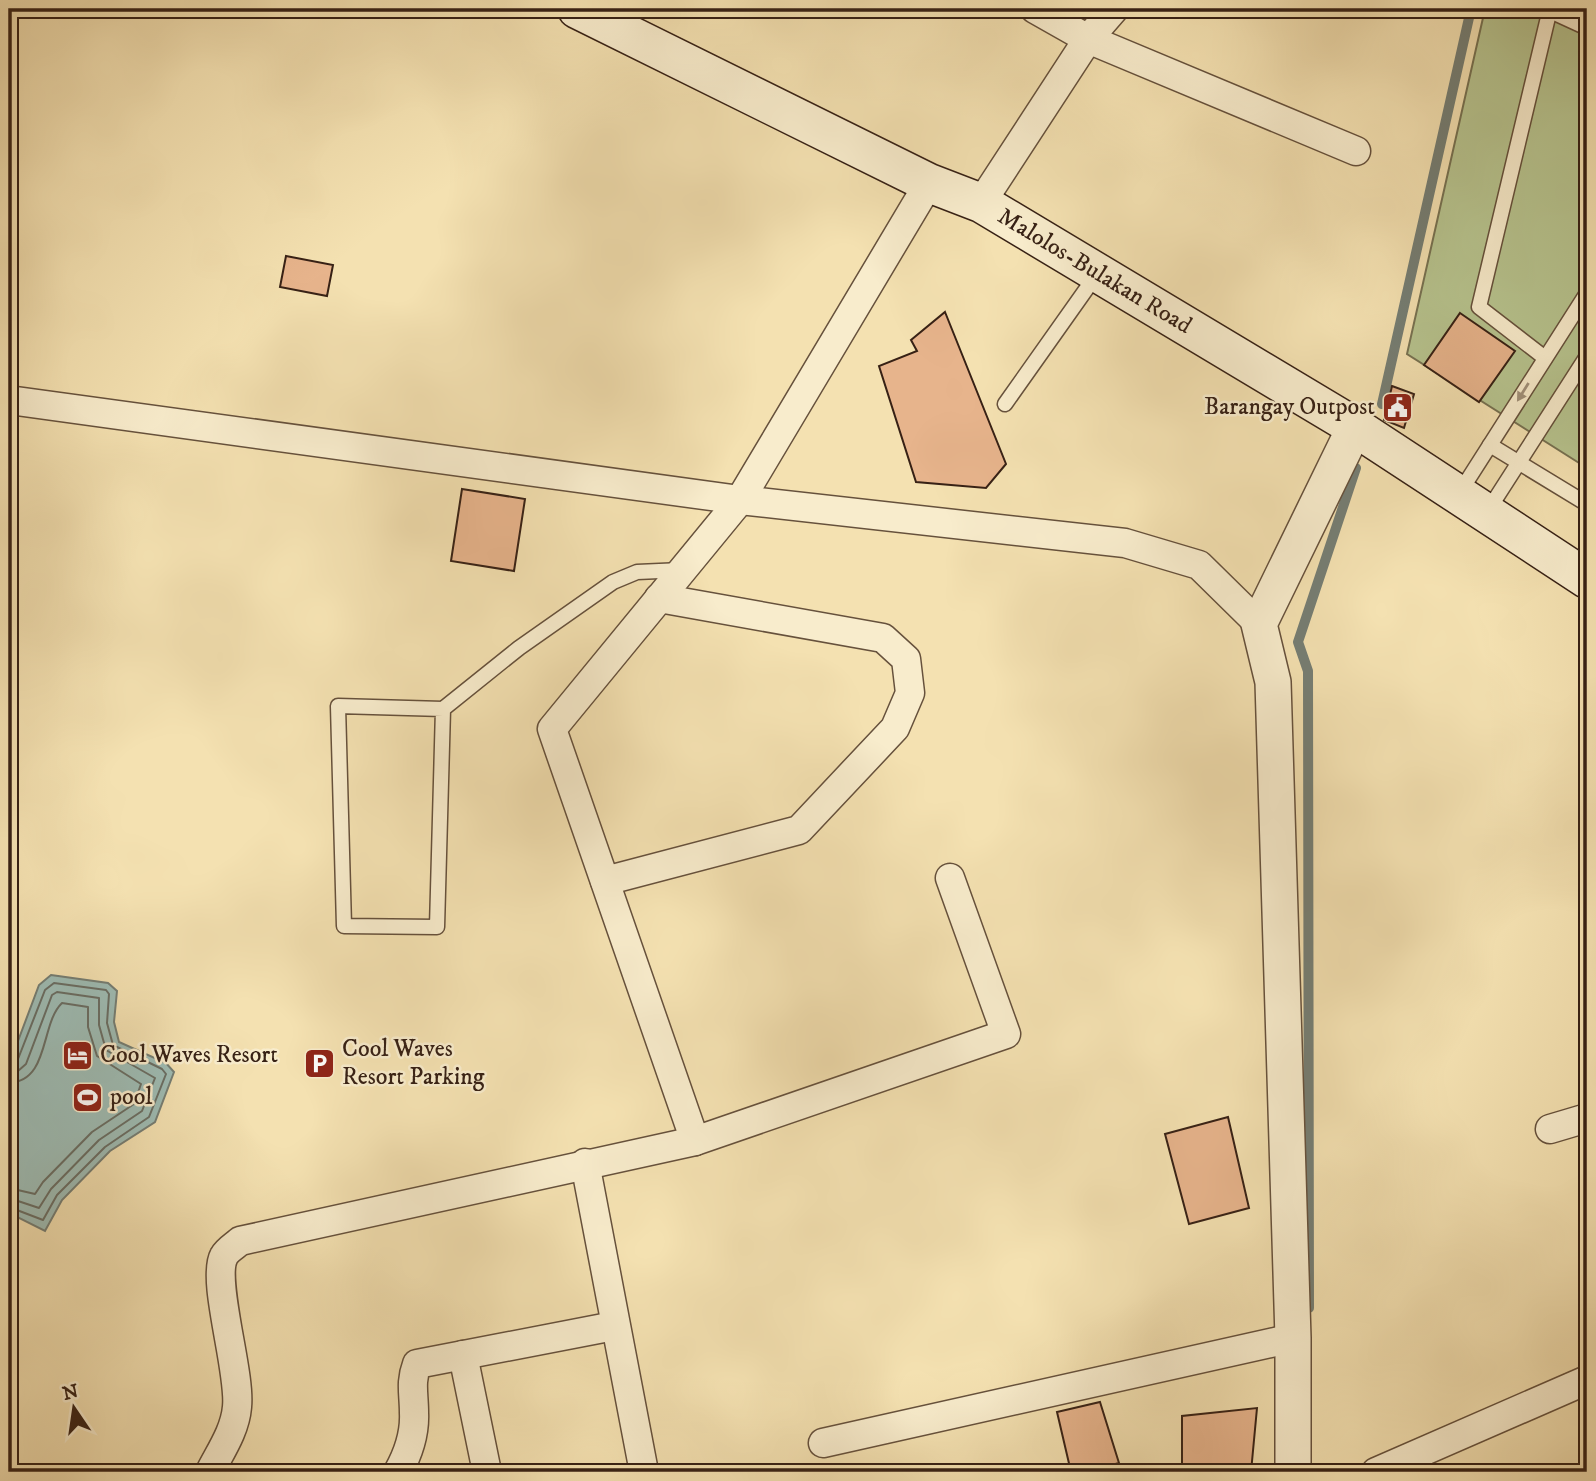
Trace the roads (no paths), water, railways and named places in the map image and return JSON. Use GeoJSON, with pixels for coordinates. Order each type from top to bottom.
{"type":"FeatureCollection","features":[{"type":"Feature","properties":{"kind":"main road","name":"Malolos-Bulakan Road"},"geometry":{"type":"LineString","coordinates":[[601,14],[929,183],[981,203],[1355,427],[1587,579]]}},
{"type":"Feature","properties":{"kind":"street"},"geometry":{"type":"LineString","coordinates":[[1035,9],[1088,39],[1356,151]]}},
{"type":"Feature","properties":{"kind":"street"},"geometry":{"type":"LineString","coordinates":[[1082,9],[1088,39]]}},
{"type":"Feature","properties":{"kind":"street"},"geometry":{"type":"LineString","coordinates":[[981,203],[1088,39],[1114,9]]}},
{"type":"Feature","properties":{"kind":"street"},"geometry":{"type":"LineString","coordinates":[[695,1141],[552,729],[740,500],[929,183]]}},
{"type":"Feature","properties":{"kind":"street"},"geometry":{"type":"LineString","coordinates":[[9,400],[740,500],[1125,543],[1199,565],[1259,624],[1273,682],[1293,1338],[1293,1472]]}},
{"type":"Feature","properties":{"kind":"street"},"geometry":{"type":"LineString","coordinates":[[1259,624],[1355,427]]}},
{"type":"Feature","properties":{"kind":"street"},"geometry":{"type":"LineString","coordinates":[[605,881],[799,830],[895,728],[910,693],[906,659],[883,638],[659,598]]}},
{"type":"Feature","properties":{"kind":"street"},"geometry":{"type":"LineString","coordinates":[[209,1472],[231,1432],[237,1408],[221,1279],[224,1256],[240,1241],[585,1163],[695,1141],[1006,1034],[950,878]]}},
{"type":"Feature","properties":{"kind":"street"},"geometry":{"type":"LineString","coordinates":[[1550,1129],[1587,1118]]}},
{"type":"Feature","properties":{"kind":"street"},"geometry":{"type":"LineString","coordinates":[[585,1163],[644,1472]]}},
{"type":"Feature","properties":{"kind":"street"},"geometry":{"type":"LineString","coordinates":[[398,1472],[413,1436],[414,1413],[410,1382],[417,1363],[614,1326]]}},
{"type":"Feature","properties":{"kind":"street"},"geometry":{"type":"LineString","coordinates":[[823,1443],[1293,1338]]}},
{"type":"Feature","properties":{"kind":"street"},"geometry":{"type":"LineString","coordinates":[[463,1355],[486,1472]]}},
{"type":"Feature","properties":{"kind":"street"},"geometry":{"type":"LineString","coordinates":[[1376,1472],[1587,1380]]}},
{"type":"Feature","properties":{"kind":"lane"},"geometry":{"type":"LineString","coordinates":[[1545,358],[1479,307],[1550,10],[1587,28]]}},
{"type":"Feature","properties":{"kind":"lane"},"geometry":{"type":"LineString","coordinates":[[1005,404],[1098,273]]}},
{"type":"Feature","properties":{"kind":"lane"},"geometry":{"type":"LineString","coordinates":[[1473,503],[1490,445],[1586,299]]}},
{"type":"Feature","properties":{"kind":"lane"},"geometry":{"type":"LineString","coordinates":[[1473,503],[1520,461],[1587,356]]}},
{"type":"Feature","properties":{"kind":"lane"},"geometry":{"type":"LineString","coordinates":[[1490,445],[1587,503]]}},
{"type":"Feature","properties":{"kind":"lane"},"geometry":{"type":"LineString","coordinates":[[443,709],[437,927],[344,926],[338,706],[443,709],[519,648],[614,582],[638,572],[683,570]]}},
{"type":"Feature","properties":{"kind":"water","name":"pool"},"geometry":{"type":"Polygon","coordinates":[[[51,975],[108,983],[117,991],[114,1022],[119,1042],[166,1063],[174,1072],[155,1122],[110,1151],[62,1200],[45,1231],[9,1213],[9,1065],[39,985],[51,975]]]}},
{"type":"Feature","properties":{"kind":"waterway"},"geometry":{"type":"LineString","coordinates":[[1382,404],[1471,9]]}},
{"type":"Feature","properties":{"kind":"waterway"},"geometry":{"type":"LineString","coordinates":[[1309,1308],[1308,671],[1298,642],[1356,468]]}},
{"type":"Feature","properties":{"kind":"place","name":"Barangay Outpost"},"geometry":{"type":"Point","coordinates":[1398,407]}},
{"type":"Feature","properties":{"kind":"place","name":"Cool Waves Resort"},"geometry":{"type":"Point","coordinates":[77,1055]}},
{"type":"Feature","properties":{"kind":"place","name":"Cool Waves Resort Parking"},"geometry":{"type":"Point","coordinates":[319,1063]}},
{"type":"Feature","properties":{"kind":"place","name":"pool"},"geometry":{"type":"Point","coordinates":[87,1097]}}]}
